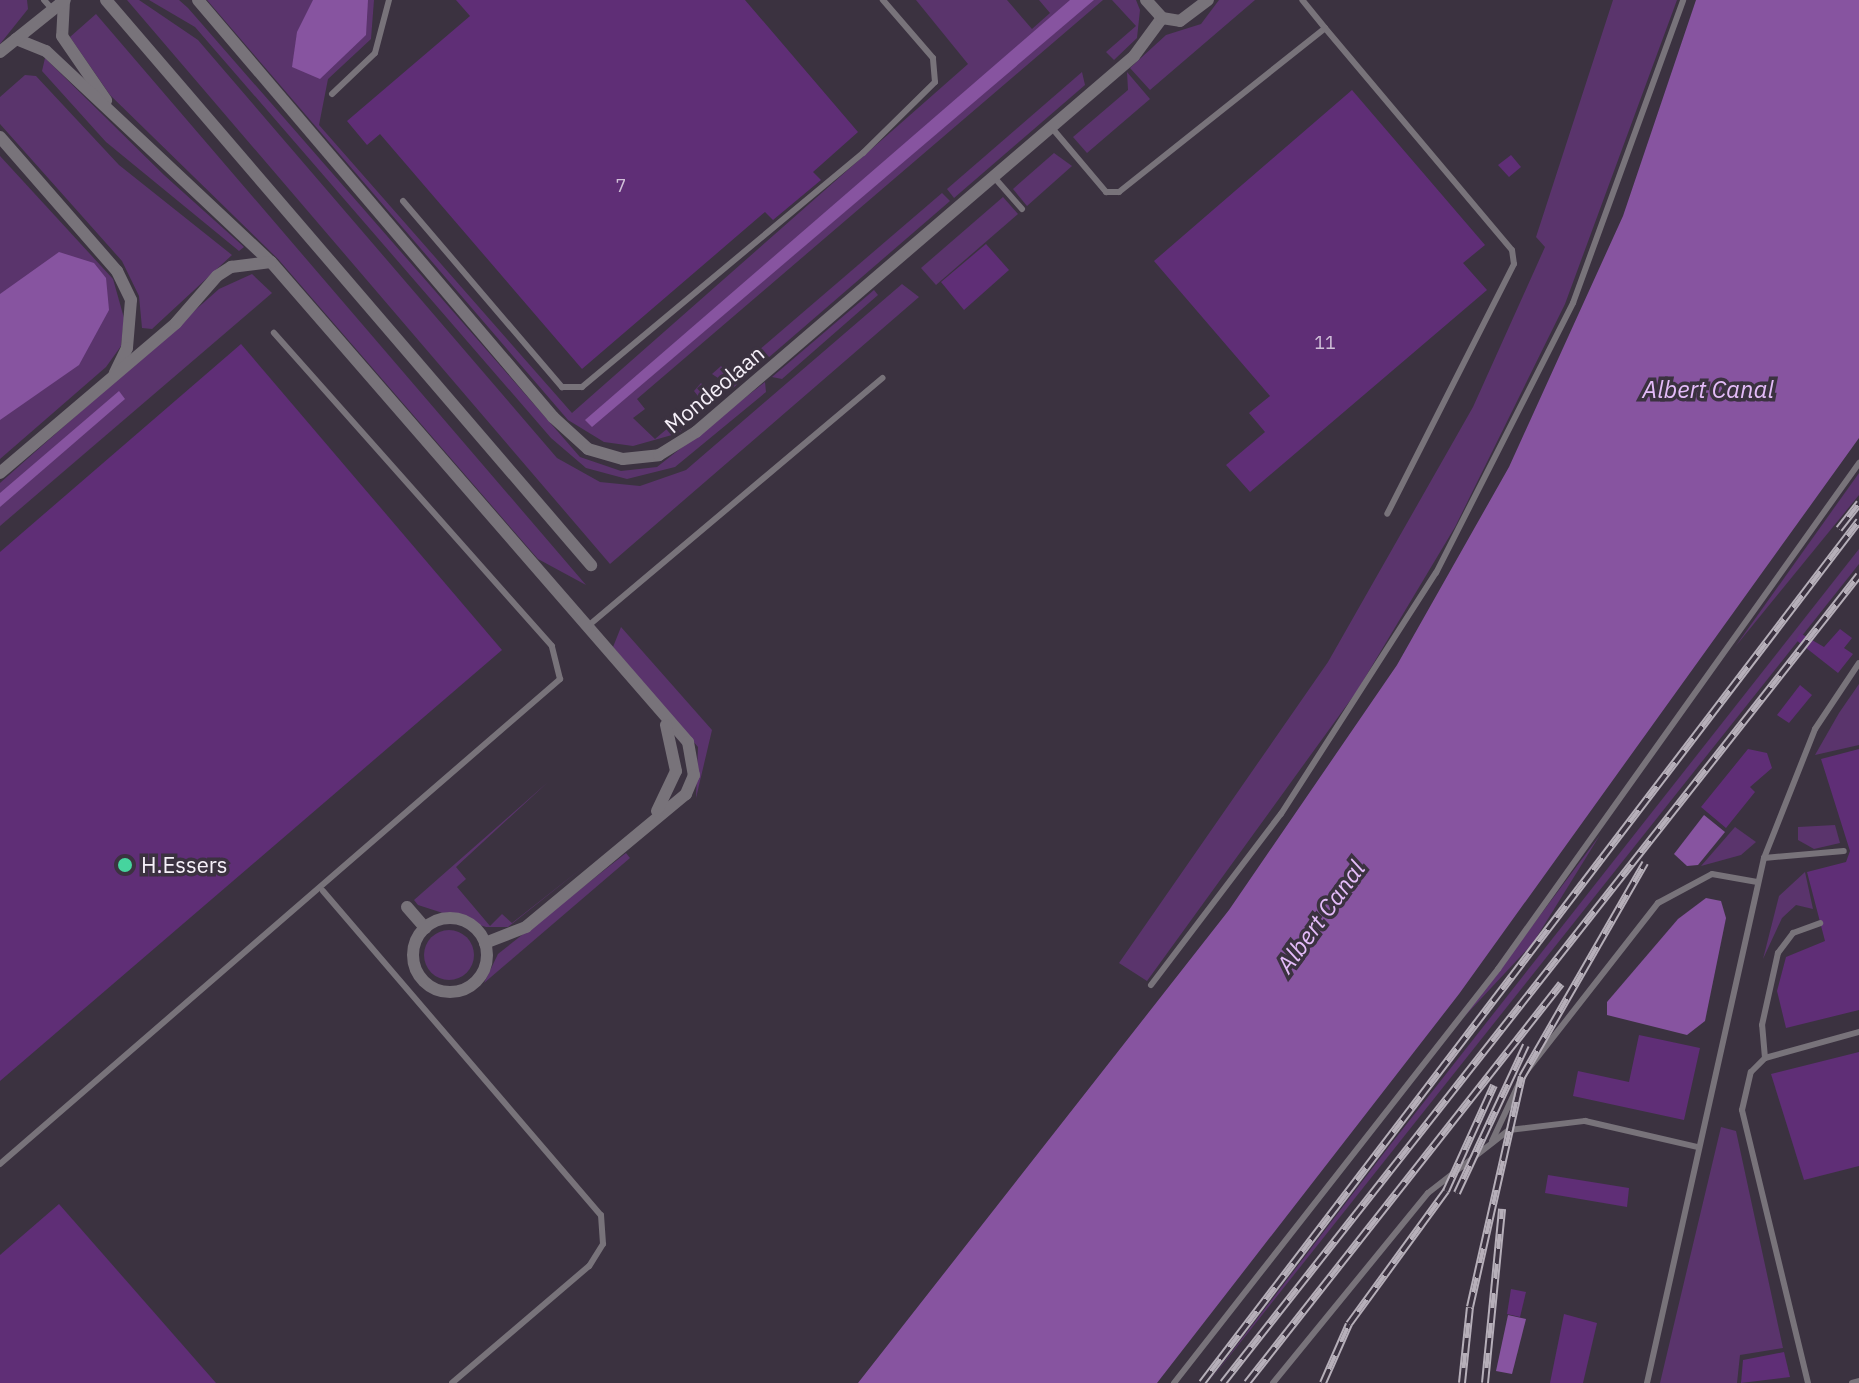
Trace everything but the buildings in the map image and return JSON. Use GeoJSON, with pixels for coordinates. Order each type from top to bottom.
{"type":"FeatureCollection","features":[{"type":"Feature","properties":{"kind":"street"},"geometry":{"type":"LineString","coordinates":[[106,0],[591,565]]}},
{"type":"Feature","properties":{"kind":"street"},"geometry":{"type":"LineString","coordinates":[[190,0],[212,20]]}},
{"type":"Feature","properties":{"kind":"street"},"geometry":{"type":"LineString","coordinates":[[198,0],[212,20]]}},
{"type":"Feature","properties":{"kind":"street"},"geometry":{"type":"LineString","coordinates":[[1146,0],[1162,18],[1189,19],[1208,0]]}},
{"type":"Feature","properties":{"kind":"street"},"geometry":{"type":"LineString","coordinates":[[1,52],[48,5],[64,1],[62,36],[122,122]]}},
{"type":"Feature","properties":{"kind":"street","name":"Mondeolaan"},"geometry":{"type":"LineString","coordinates":[[212,20],[553,417],[606,456],[650,457],[683,443],[1134,56],[1162,18]]}},
{"type":"Feature","properties":{"kind":"street"},"geometry":{"type":"LineString","coordinates":[[16,39],[46,51],[271,262],[585,628],[688,742],[694,775],[686,794],[526,927],[485,943]]}},
{"type":"Feature","properties":{"kind":"street"},"geometry":{"type":"LineString","coordinates":[[0,137],[5,149],[117,271],[131,300],[127,348],[111,380]]}},
{"type":"Feature","properties":{"kind":"street"},"geometry":{"type":"LineString","coordinates":[[0,473],[111,380],[217,276],[231,267],[271,262]]}},
{"type":"Feature","properties":{"kind":"street"},"geometry":{"type":"LineString","coordinates":[[644,828],[676,771],[661,714]]}},
{"type":"Feature","properties":{"kind":"street"},"geometry":{"type":"LineString","coordinates":[[407,907],[425,928]]}},
{"type":"Feature","properties":{"kind":"street"},"geometry":{"type":"LineString","coordinates":[[425,928],[461,920],[485,943]]}},
{"type":"Feature","properties":{"kind":"street"},"geometry":{"type":"LineString","coordinates":[[425,928],[414,961],[438,990],[477,981],[485,943]]}},
{"type":"Feature","properties":{"kind":"lane"},"geometry":{"type":"LineString","coordinates":[[332,94],[375,53],[389,0]]}},
{"type":"Feature","properties":{"kind":"lane"},"geometry":{"type":"LineString","coordinates":[[403,201],[562,387],[582,387],[863,153],[935,82],[933,58],[883,0]]}},
{"type":"Feature","properties":{"kind":"lane"},"geometry":{"type":"LineString","coordinates":[[1302,0],[1512,250],[1514,264],[1387,514]]}},
{"type":"Feature","properties":{"kind":"lane"},"geometry":{"type":"LineString","coordinates":[[1151,985],[1281,814],[1436,573],[1573,303],[1683,0]]}},
{"type":"Feature","properties":{"kind":"lane"},"geometry":{"type":"LineString","coordinates":[[1051,127],[1106,192],[1119,192],[1325,28]]}},
{"type":"Feature","properties":{"kind":"lane"},"geometry":{"type":"LineString","coordinates":[[993,176],[1022,209]]}},
{"type":"Feature","properties":{"kind":"lane"},"geometry":{"type":"LineString","coordinates":[[0,1164],[323,891],[560,679],[552,646],[274,333]]}},
{"type":"Feature","properties":{"kind":"lane"},"geometry":{"type":"LineString","coordinates":[[585,628],[883,378]]}},
{"type":"Feature","properties":{"kind":"lane"},"geometry":{"type":"LineString","coordinates":[[1174,1383],[1498,969],[1859,463]]}},
{"type":"Feature","properties":{"kind":"lane"},"geometry":{"type":"LineString","coordinates":[[1647,1383],[1764,858],[1815,729],[1859,663]]}},
{"type":"Feature","properties":{"kind":"lane"},"geometry":{"type":"LineString","coordinates":[[1764,858],[1844,851]]}},
{"type":"Feature","properties":{"kind":"lane"},"geometry":{"type":"LineString","coordinates":[[1492,1141],[1522,1077],[1658,903],[1712,874],[1757,882]]}},
{"type":"Feature","properties":{"kind":"lane"},"geometry":{"type":"LineString","coordinates":[[323,891],[601,1215],[603,1244],[589,1266],[452,1383]]}},
{"type":"Feature","properties":{"kind":"lane"},"geometry":{"type":"LineString","coordinates":[[1765,1058],[1762,1025],[1778,953],[1793,933],[1820,923]]}},
{"type":"Feature","properties":{"kind":"lane"},"geometry":{"type":"LineString","coordinates":[[1808,1383],[1742,1110],[1751,1072],[1765,1058],[1859,1032]]}},
{"type":"Feature","properties":{"kind":"lane"},"geometry":{"type":"LineString","coordinates":[[1273,1383],[1428,1193],[1509,1130],[1585,1121],[1698,1147]]}},
{"type":"Feature","properties":{"kind":"lane"},"geometry":{"type":"LineString","coordinates":[[1852,1383],[1859,1381]]}},
{"type":"Feature","properties":{"kind":"shaded area"},"geometry":{"type":"Polygon","coordinates":[[[0,0],[27,0],[28,9],[0,44],[0,0]]]}},
{"type":"Feature","properties":{"kind":"shaded area"},"geometry":{"type":"Polygon","coordinates":[[[127,0],[139,0],[198,40],[557,458],[600,482],[640,486],[686,470],[902,284],[919,297],[610,564],[127,0]]]}},
{"type":"Feature","properties":{"kind":"shaded area"},"geometry":{"type":"Polygon","coordinates":[[[149,0],[179,0],[188,8],[580,457],[621,471],[657,467],[765,382],[766,392],[675,467],[627,479],[586,468],[551,438],[195,27],[149,0]]]}},
{"type":"Feature","properties":{"kind":"shaded area"},"geometry":{"type":"Polygon","coordinates":[[[207,0],[374,0],[371,39],[328,79],[319,125],[572,413],[968,64],[916,0],[1007,0],[1032,29],[1050,13],[1039,0],[1103,0],[637,399],[645,409],[633,418],[655,439],[701,400],[694,391],[701,383],[713,397],[679,433],[633,446],[604,442],[568,420],[207,0]]]}},
{"type":"Feature","properties":{"kind":"shaded area"},"geometry":{"type":"Polygon","coordinates":[[[1112,0],[1136,0],[1140,10],[1137,38],[1114,60],[1106,52],[1136,26],[1112,0]]]}},
{"type":"Feature","properties":{"kind":"shaded area"},"geometry":{"type":"Polygon","coordinates":[[[1219,0],[1255,0],[1150,90],[1130,68],[1166,35],[1201,24],[1219,0]]]}},
{"type":"Feature","properties":{"kind":"shaded area"},"geometry":{"type":"Polygon","coordinates":[[[1613,0],[1677,0],[1565,304],[1455,527],[1357,691],[1147,981],[1119,963],[1328,662],[1473,407],[1545,247],[1536,237],[1613,0]]]}},
{"type":"Feature","properties":{"kind":"shaded area"},"geometry":{"type":"Polygon","coordinates":[[[96,14],[586,585],[538,559],[278,259],[110,95],[70,37],[96,14]]]}},
{"type":"Feature","properties":{"kind":"shaded area"},"geometry":{"type":"Polygon","coordinates":[[[45,58],[164,175],[244,247],[239,251],[106,142],[42,71],[45,58]]]}},
{"type":"Feature","properties":{"kind":"shaded area"},"geometry":{"type":"Polygon","coordinates":[[[1082,72],[1085,85],[954,198],[947,189],[1082,72]]]}},
{"type":"Feature","properties":{"kind":"shaded area"},"geometry":{"type":"Polygon","coordinates":[[[1127,72],[1150,99],[1087,153],[1073,137],[1128,90],[1127,72]]]}},
{"type":"Feature","properties":{"kind":"shaded area"},"geometry":{"type":"Polygon","coordinates":[[[25,75],[36,76],[119,165],[232,255],[152,329],[142,328],[139,296],[122,261],[0,124],[0,97],[25,75]]]}},
{"type":"Feature","properties":{"kind":"shaded area"},"geometry":{"type":"Polygon","coordinates":[[[1054,153],[1072,166],[1027,206],[1013,189],[1054,153]]]}},
{"type":"Feature","properties":{"kind":"shaded area"},"geometry":{"type":"Polygon","coordinates":[[[0,156],[113,279],[124,318],[121,346],[106,367],[0,459],[0,156]]]}},
{"type":"Feature","properties":{"kind":"shaded area"},"geometry":{"type":"Polygon","coordinates":[[[942,193],[950,201],[760,365],[752,356],[942,193]]]}},
{"type":"Feature","properties":{"kind":"shaded area"},"geometry":{"type":"Polygon","coordinates":[[[1003,197],[1018,214],[936,285],[921,268],[1003,197]]]}},
{"type":"Feature","properties":{"kind":"shaded area"},"geometry":{"type":"Polygon","coordinates":[[[252,274],[272,293],[0,526],[0,483],[219,289],[252,274]]]}},
{"type":"Feature","properties":{"kind":"shaded area"},"geometry":{"type":"Polygon","coordinates":[[[874,290],[878,295],[782,379],[772,377],[874,290]]]}},
{"type":"Feature","properties":{"kind":"shaded area"},"geometry":{"type":"Polygon","coordinates":[[[747,360],[755,369],[733,388],[712,374],[721,366],[730,375],[747,360]]]}},
{"type":"Feature","properties":{"kind":"shaded area"},"geometry":{"type":"Polygon","coordinates":[[[1859,473],[1859,495],[1735,647],[1859,473]]]}},
{"type":"Feature","properties":{"kind":"shaded area"},"geometry":{"type":"Polygon","coordinates":[[[1859,549],[1859,564],[1208,1383],[1387,1149],[1859,549]]]}},
{"type":"Feature","properties":{"kind":"shaded area"},"geometry":{"type":"Polygon","coordinates":[[[621,627],[712,730],[696,798],[698,747],[613,647],[621,627]]]}},
{"type":"Feature","properties":{"kind":"shaded area"},"geometry":{"type":"Polygon","coordinates":[[[1859,684],[1859,745],[1815,755],[1839,713],[1859,684]]]}},
{"type":"Feature","properties":{"kind":"shaded area"},"geometry":{"type":"Polygon","coordinates":[[[548,782],[456,867],[466,879],[457,887],[490,926],[502,914],[512,923],[587,864],[508,927],[486,927],[418,905],[414,900],[548,782]]]}},
{"type":"Feature","properties":{"kind":"shaded area"},"geometry":{"type":"Polygon","coordinates":[[[1835,825],[1840,843],[1814,849],[1798,840],[1798,827],[1835,825]]]}},
{"type":"Feature","properties":{"kind":"shaded area"},"geometry":{"type":"Polygon","coordinates":[[[1735,827],[1756,842],[1741,855],[1701,866],[1735,827]]]}},
{"type":"Feature","properties":{"kind":"shaded area"},"geometry":{"type":"Polygon","coordinates":[[[1600,835],[1533,943],[1464,1017],[1600,835]]]}},
{"type":"Feature","properties":{"kind":"shaded area"},"geometry":{"type":"Polygon","coordinates":[[[626,853],[630,858],[484,983],[498,954],[626,853]]]}},
{"type":"Feature","properties":{"kind":"shaded area"},"geometry":{"type":"Polygon","coordinates":[[[1805,872],[1813,909],[1796,905],[1782,918],[1763,959],[1779,896],[1805,872]]]}},
{"type":"Feature","properties":{"kind":"shaded area"},"geometry":{"type":"Polygon","coordinates":[[[449,930],[467,937],[474,955],[467,973],[449,980],[431,973],[424,955],[431,937],[449,930]]]}},
{"type":"Feature","properties":{"kind":"shaded area"},"geometry":{"type":"Polygon","coordinates":[[[1721,1127],[1736,1131],[1783,1348],[1740,1355],[1737,1383],[1660,1383],[1721,1127]]]}},
{"type":"Feature","properties":{"kind":"water"},"geometry":{"type":"Polygon","coordinates":[[[313,0],[368,0],[366,35],[320,79],[292,67],[297,32],[313,0]]]}},
{"type":"Feature","properties":{"kind":"water"},"geometry":{"type":"Polygon","coordinates":[[[1070,0],[1094,0],[592,427],[585,420],[1070,0]]]}},
{"type":"Feature","properties":{"kind":"water","name":"Albert Canal"},"geometry":{"type":"Polygon","coordinates":[[[1696,0],[1859,0],[1859,438],[1459,994],[1157,1383],[858,1383],[1229,910],[1397,665],[1509,467],[1623,216],[1696,0]]]}},
{"type":"Feature","properties":{"kind":"water"},"geometry":{"type":"Polygon","coordinates":[[[59,252],[94,263],[106,278],[109,310],[79,365],[0,420],[0,294],[59,252]]]}},
{"type":"Feature","properties":{"kind":"water"},"geometry":{"type":"Polygon","coordinates":[[[119,391],[125,399],[0,507],[0,493],[119,391]]]}},
{"type":"Feature","properties":{"kind":"water"},"geometry":{"type":"Polygon","coordinates":[[[1704,815],[1725,832],[1698,865],[1687,866],[1674,854],[1704,815]]]}},
{"type":"Feature","properties":{"kind":"water"},"geometry":{"type":"Polygon","coordinates":[[[1706,898],[1721,901],[1726,918],[1705,1021],[1687,1035],[1607,1015],[1607,1002],[1678,919],[1706,898]]]}},
{"type":"Feature","properties":{"kind":"water"},"geometry":{"type":"Polygon","coordinates":[[[1508,1315],[1526,1319],[1512,1374],[1496,1371],[1508,1315]]]}},
{"type":"Feature","properties":{"kind":"railway"},"geometry":{"type":"LineString","coordinates":[[1839,529],[1859,503]]}},
{"type":"Feature","properties":{"kind":"railway"},"geometry":{"type":"LineString","coordinates":[[1202,1383],[1859,521]]}},
{"type":"Feature","properties":{"kind":"railway"},"geometry":{"type":"LineString","coordinates":[[1223,1383],[1859,575]]}},
{"type":"Feature","properties":{"kind":"railway"},"geometry":{"type":"LineString","coordinates":[[1462,1383],[1470,1307],[1522,1077],[1645,863]]}},
{"type":"Feature","properties":{"kind":"railway"},"geometry":{"type":"LineString","coordinates":[[1247,1383],[1561,984]]}},
{"type":"Feature","properties":{"kind":"railway"},"geometry":{"type":"LineString","coordinates":[[1457,1193],[1526,1045]]}},
{"type":"Feature","properties":{"kind":"railway"},"geometry":{"type":"LineString","coordinates":[[1323,1383],[1349,1324],[1446,1191],[1494,1085]]}},
{"type":"Feature","properties":{"kind":"railway"},"geometry":{"type":"LineString","coordinates":[[1485,1383],[1502,1209]]}},
{"type":"Feature","properties":{"kind":"place","name":"H.Essers"},"geometry":{"type":"Point","coordinates":[125,865]}}]}
